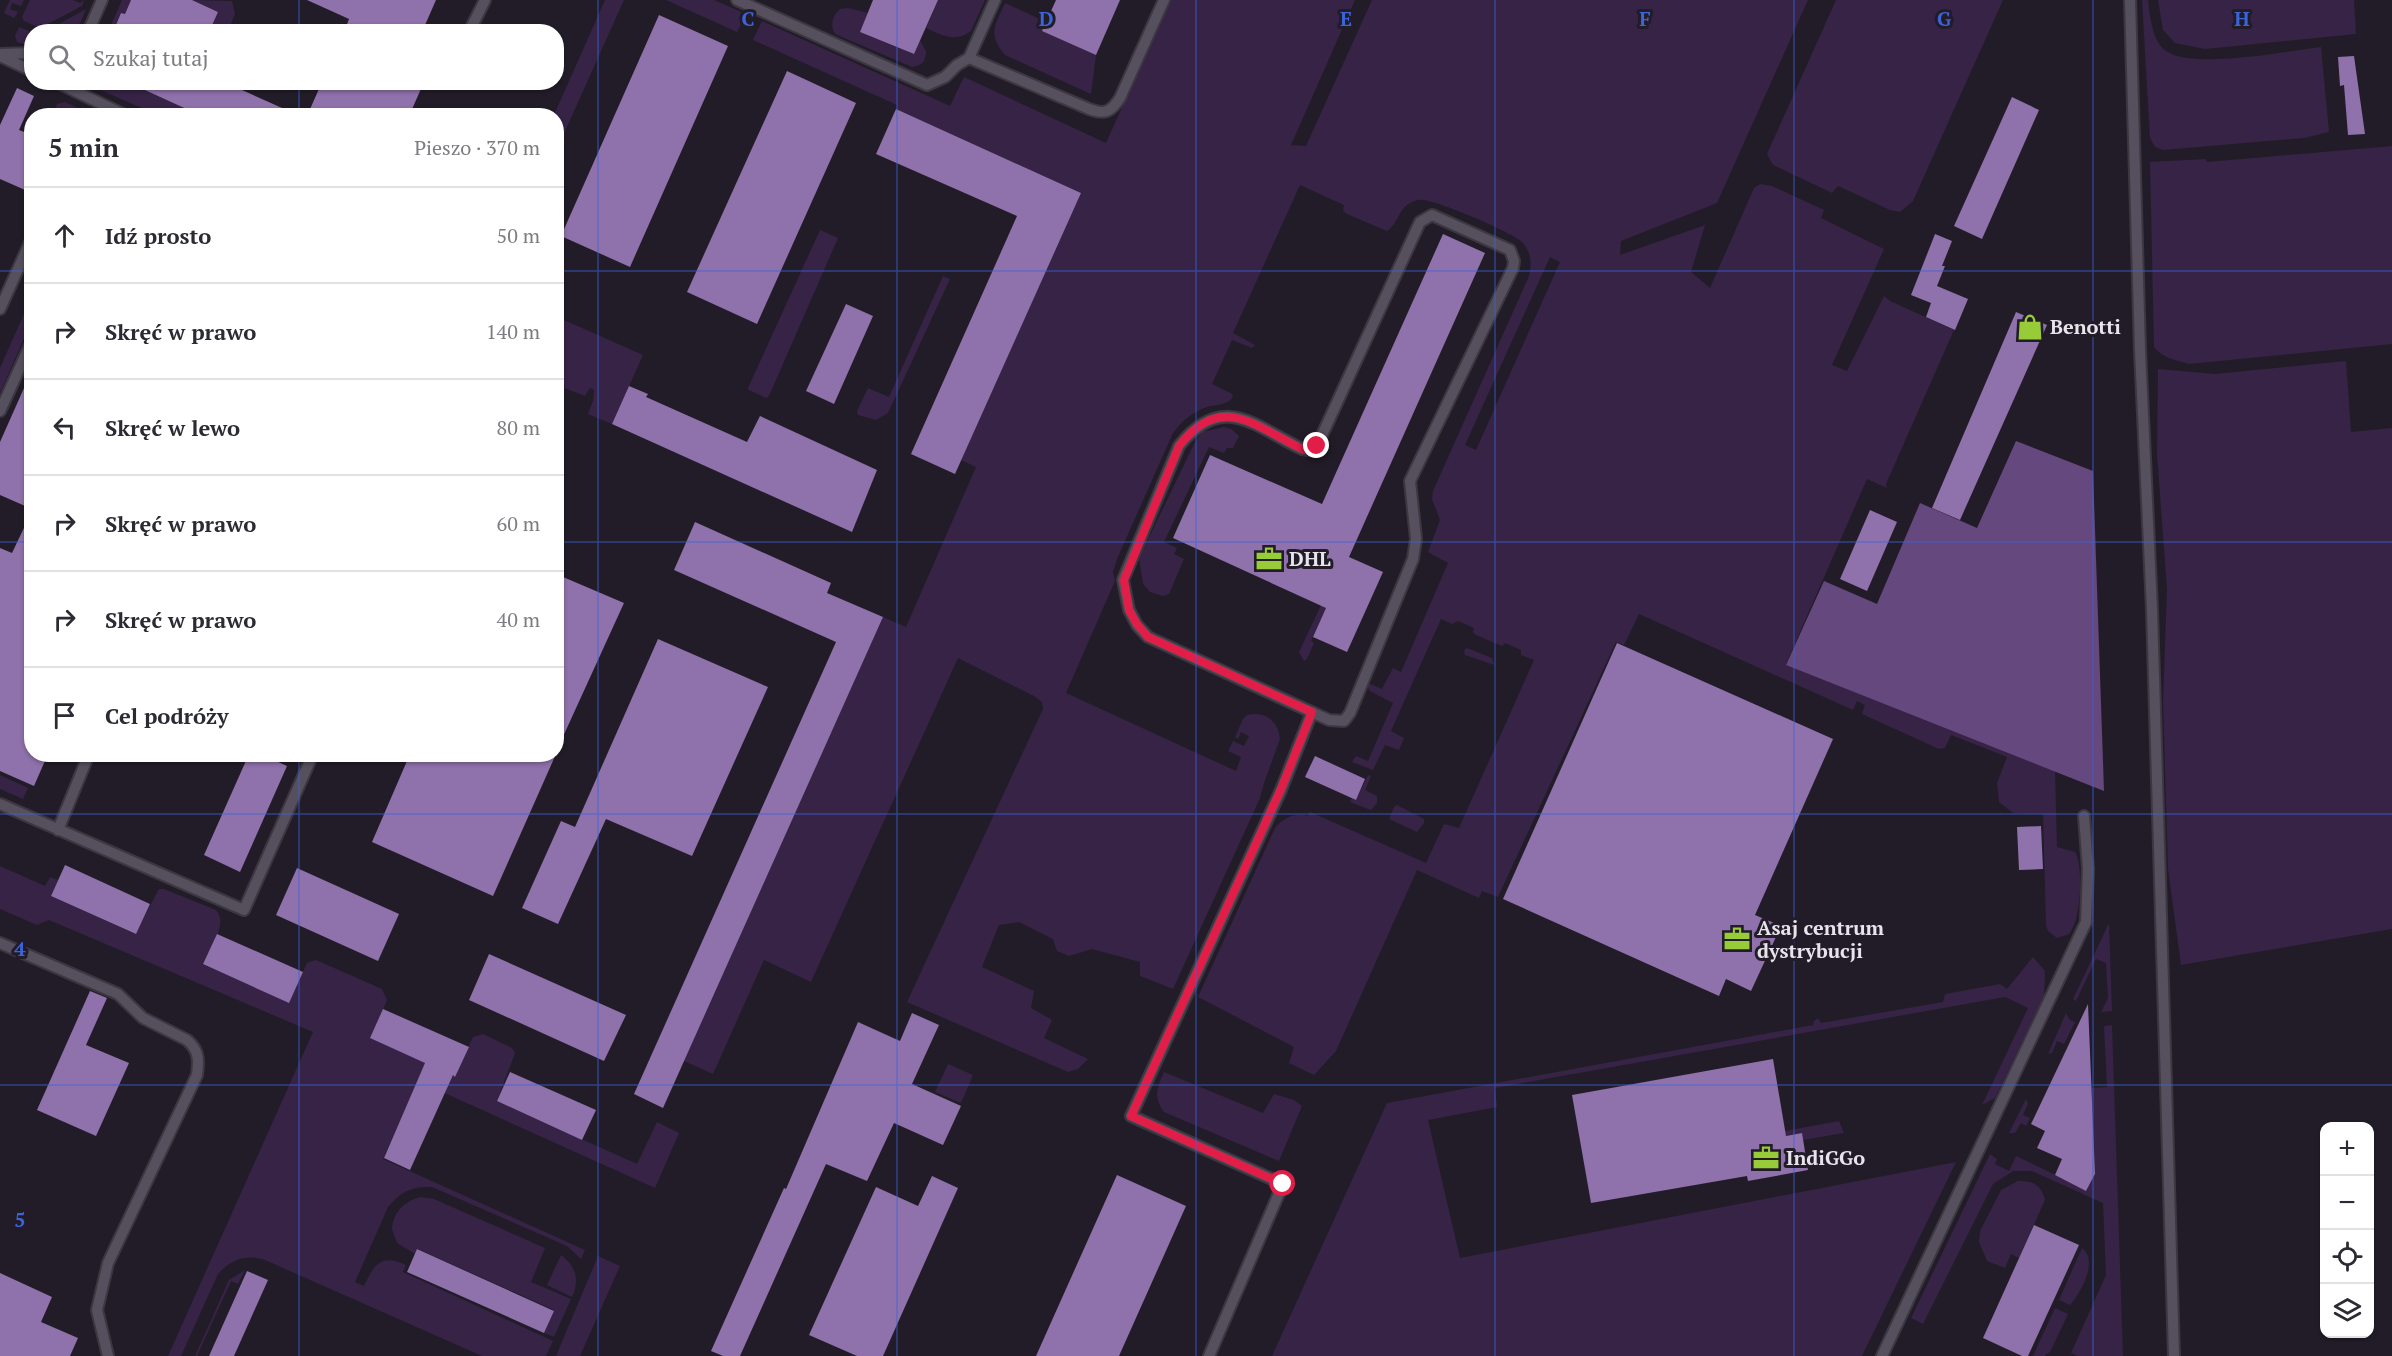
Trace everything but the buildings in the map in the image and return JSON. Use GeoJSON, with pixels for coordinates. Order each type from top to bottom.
{"type":"FeatureCollection","features":[{"type":"Feature","properties":{"kind":"lane"},"geometry":{"type":"LineString","coordinates":[[92,24],[102,0]]}},
{"type":"Feature","properties":{"kind":"lane"},"geometry":{"type":"LineString","coordinates":[[473,24],[484,0]]}},
{"type":"Feature","properties":{"kind":"lane"},"geometry":{"type":"LineString","coordinates":[[737,0],[927,85],[945,77],[957,65],[969,58],[995,0]]}},
{"type":"Feature","properties":{"kind":"lane"},"geometry":{"type":"LineString","coordinates":[[969,58],[1089,109],[1100,113],[1107,112],[1120,98],[1164,0]]}},
{"type":"Feature","properties":{"kind":"lane"},"geometry":{"type":"LineString","coordinates":[[2130,0],[2140,350],[2152,610],[2174,1356]]}},
{"type":"Feature","properties":{"kind":"lane"},"geometry":{"type":"LineString","coordinates":[[0,55],[24,54]]}},
{"type":"Feature","properties":{"kind":"lane"},"geometry":{"type":"LineString","coordinates":[[0,55],[24,67]]}},
{"type":"Feature","properties":{"kind":"lane"},"geometry":{"type":"LineString","coordinates":[[73,90],[110,108]]}},
{"type":"Feature","properties":{"kind":"lane"},"geometry":{"type":"LineString","coordinates":[[1432,216],[1438,217],[1510,250],[1514,261],[1513,268],[1410,481],[1416,539],[1413,559],[1350,712],[1344,721],[1337,722],[1312,712],[1148,637],[1129,610],[1124,593],[1125,571],[1179,446],[1191,431],[1204,422],[1218,417],[1236,416],[1302,449],[1308,450],[1317,446],[1420,222],[1432,216]]}},
{"type":"Feature","properties":{"kind":"lane"},"geometry":{"type":"LineString","coordinates":[[0,309],[24,256]]}},
{"type":"Feature","properties":{"kind":"lane"},"geometry":{"type":"LineString","coordinates":[[0,411],[24,358]]}},
{"type":"Feature","properties":{"kind":"lane"},"geometry":{"type":"LineString","coordinates":[[1209,1356],[1283,1184],[1131,1116],[1281,789],[1312,712]]}},
{"type":"Feature","properties":{"kind":"lane"},"geometry":{"type":"LineString","coordinates":[[58,830],[86,762]]}},
{"type":"Feature","properties":{"kind":"lane"},"geometry":{"type":"LineString","coordinates":[[0,804],[244,910],[309,762]]}},
{"type":"Feature","properties":{"kind":"lane"},"geometry":{"type":"LineString","coordinates":[[1882,1356],[2086,922],[2089,898],[2084,816]]}},
{"type":"Feature","properties":{"kind":"lane"},"geometry":{"type":"LineString","coordinates":[[0,943],[118,994],[143,1018],[187,1040],[199,1058],[197,1075],[108,1263],[97,1310],[108,1356]]}},
{"type":"Feature","properties":{"kind":"shaded area"},"geometry":{"type":"Polygon","coordinates":[[[10,0],[24,0],[21,6],[12,3],[10,9],[18,12],[14,18],[4,13],[10,0]]]}},
{"type":"Feature","properties":{"kind":"shaded area"},"geometry":{"type":"Polygon","coordinates":[[[30,0],[73,0],[80,3],[84,0],[82,6],[48,24],[31,24],[24,21],[22,17],[30,0]]]}},
{"type":"Feature","properties":{"kind":"shaded area"},"geometry":{"type":"Polygon","coordinates":[[[122,0],[131,0],[125,14],[121,13],[116,24],[112,24],[122,0]]]}},
{"type":"Feature","properties":{"kind":"shaded area"},"geometry":{"type":"Polygon","coordinates":[[[192,0],[232,1],[235,14],[231,24],[212,24],[218,12],[192,0]]]}},
{"type":"Feature","properties":{"kind":"shaded area"},"geometry":{"type":"Polygon","coordinates":[[[605,0],[624,0],[564,133],[564,108],[557,108],[605,0]]]}},
{"type":"Feature","properties":{"kind":"shaded area"},"geometry":{"type":"Polygon","coordinates":[[[666,0],[714,0],[746,14],[737,32],[666,0]]]}},
{"type":"Feature","properties":{"kind":"shaded area"},"geometry":{"type":"Polygon","coordinates":[[[938,0],[985,0],[971,31],[960,37],[954,37],[926,28],[938,0]]]}},
{"type":"Feature","properties":{"kind":"shaded area"},"geometry":{"type":"Polygon","coordinates":[[[1170,0],[1355,0],[1291,145],[1306,146],[1372,0],[1808,0],[1717,203],[1621,241],[1620,255],[1705,225],[1691,272],[1710,288],[1754,188],[1760,184],[1772,186],[1824,210],[1821,218],[1884,249],[1832,365],[1847,371],[1884,296],[1890,301],[1954,330],[1886,484],[1887,488],[1867,479],[1786,664],[2055,771],[2057,847],[2075,852],[2080,869],[2079,906],[2069,934],[2057,938],[2048,931],[2046,925],[2043,814],[2013,813],[1999,802],[1997,783],[2007,757],[1951,735],[1945,748],[1939,749],[1862,714],[1865,705],[1857,701],[1853,710],[1639,614],[1624,645],[1616,642],[1498,897],[1482,891],[1479,898],[1417,870],[1336,1051],[1314,1075],[1289,1063],[1294,1047],[1198,997],[1275,828],[1282,821],[1294,815],[1308,816],[1310,812],[1426,863],[1444,824],[1459,828],[1534,660],[1521,655],[1521,650],[1505,643],[1502,646],[1476,635],[1473,632],[1474,628],[1458,621],[1452,624],[1441,619],[1391,731],[1404,738],[1399,750],[1385,745],[1373,770],[1352,762],[1356,756],[1368,761],[1393,703],[1370,691],[1366,686],[1368,683],[1382,689],[1393,668],[1401,672],[1448,563],[1428,552],[1440,520],[1432,499],[1433,491],[1529,276],[1530,262],[1529,253],[1521,241],[1487,223],[1438,204],[1418,200],[1411,202],[1402,210],[1387,231],[1347,214],[1343,211],[1344,205],[1300,185],[1233,333],[1255,345],[1252,348],[1232,340],[1212,384],[1232,394],[1233,397],[1224,403],[1192,414],[1173,433],[1117,559],[1113,572],[1115,581],[1066,693],[1236,771],[1241,757],[1228,751],[1233,741],[1244,746],[1249,736],[1241,732],[1238,739],[1235,737],[1247,715],[1259,714],[1270,718],[1279,732],[1280,739],[1260,798],[1173,989],[1140,976],[1140,962],[1092,949],[1069,956],[1057,951],[1053,939],[1019,922],[999,925],[982,967],[1034,991],[1031,1008],[1052,1020],[1044,1038],[1088,1059],[1078,1069],[1068,1072],[907,1002],[1043,709],[1042,702],[1034,696],[958,658],[811,982],[764,960],[713,1074],[684,1061],[883,617],[906,627],[976,467],[961,460],[1081,193],[896,109],[897,105],[753,40],[762,21],[950,106],[964,77],[1106,143],[1170,0]],[[1550,257],[1465,445],[1476,450],[1560,262],[1550,257]]]}},
{"type":"Feature","properties":{"kind":"shaded area"},"geometry":{"type":"Polygon","coordinates":[[[1836,0],[2003,0],[1913,201],[1900,212],[1890,210],[1838,186],[1832,193],[1773,165],[1767,154],[1836,0]]]}},
{"type":"Feature","properties":{"kind":"shaded area"},"geometry":{"type":"Polygon","coordinates":[[[2142,0],[2148,0],[2152,28],[2161,47],[2179,56],[2197,59],[2241,58],[2321,47],[2329,132],[2304,138],[2163,150],[2155,147],[2150,138],[2142,0]]]}},
{"type":"Feature","properties":{"kind":"shaded area"},"geometry":{"type":"Polygon","coordinates":[[[2158,0],[2354,0],[2356,34],[2205,49],[2175,43],[2163,30],[2158,0]]]}},
{"type":"Feature","properties":{"kind":"shaded area"},"geometry":{"type":"Polygon","coordinates":[[[1005,3],[1046,22],[1096,55],[1091,94],[1005,55],[996,41],[994,29],[1005,3]]]}},
{"type":"Feature","properties":{"kind":"shaded area"},"geometry":{"type":"Polygon","coordinates":[[[848,8],[868,13],[860,32],[913,54],[920,40],[926,51],[924,60],[921,64],[912,67],[835,34],[832,24],[837,12],[848,8]]]}},
{"type":"Feature","properties":{"kind":"shaded area"},"geometry":{"type":"Polygon","coordinates":[[[86,9],[80,24],[59,24],[86,9]]]}},
{"type":"Feature","properties":{"kind":"shaded area"},"geometry":{"type":"Polygon","coordinates":[[[19,27],[24,29],[24,44],[17,42],[15,36],[19,27]]]}},
{"type":"Feature","properties":{"kind":"shaded area"},"geometry":{"type":"Polygon","coordinates":[[[100,90],[143,90],[176,104],[197,90],[204,90],[196,108],[142,108],[100,90]]]}},
{"type":"Feature","properties":{"kind":"shaded area"},"geometry":{"type":"Polygon","coordinates":[[[65,102],[78,108],[55,108],[57,104],[65,102]]]}},
{"type":"Feature","properties":{"kind":"shaded area"},"geometry":{"type":"Polygon","coordinates":[[[2392,146],[2392,344],[2189,364],[2174,360],[2157,351],[2154,347],[2150,162],[2206,159],[2207,162],[2392,146]]]}},
{"type":"Feature","properties":{"kind":"shaded area"},"geometry":{"type":"Polygon","coordinates":[[[820,230],[838,238],[769,396],[766,398],[748,388],[820,230]]]}},
{"type":"Feature","properties":{"kind":"shaded area"},"geometry":{"type":"Polygon","coordinates":[[[943,276],[950,279],[888,413],[876,420],[858,415],[857,411],[868,388],[889,397],[943,276]]]}},
{"type":"Feature","properties":{"kind":"shaded area"},"geometry":{"type":"Polygon","coordinates":[[[24,314],[24,339],[0,393],[0,368],[24,314]]]}},
{"type":"Feature","properties":{"kind":"shaded area"},"geometry":{"type":"Polygon","coordinates":[[[564,320],[643,355],[612,424],[588,414],[594,390],[590,388],[585,396],[564,388],[564,320]]]}},
{"type":"Feature","properties":{"kind":"shaded area"},"geometry":{"type":"Polygon","coordinates":[[[2346,361],[2351,432],[2392,428],[2392,929],[2181,965],[2168,869],[2163,701],[2167,590],[2157,453],[2158,369],[2215,374],[2346,361]]]}},
{"type":"Feature","properties":{"kind":"shaded area"},"geometry":{"type":"Polygon","coordinates":[[[1224,427],[1231,429],[1239,436],[1233,448],[1227,448],[1224,453],[1209,447],[1164,542],[1177,548],[1174,554],[1184,559],[1169,594],[1163,596],[1150,592],[1143,584],[1139,558],[1195,442],[1202,432],[1224,427]]]}},
{"type":"Feature","properties":{"kind":"shaded area"},"geometry":{"type":"Polygon","coordinates":[[[2016,441],[2093,471],[2104,791],[1786,665],[1824,581],[1877,604],[1920,503],[1977,528],[2016,441]]]}},
{"type":"Feature","properties":{"kind":"shaded area"},"geometry":{"type":"Polygon","coordinates":[[[1321,605],[1326,608],[1311,641],[1314,643],[1304,661],[1299,652],[1321,605]]]}},
{"type":"Feature","properties":{"kind":"shaded area"},"geometry":{"type":"Polygon","coordinates":[[[1467,648],[1492,658],[1494,665],[1465,655],[1464,650],[1467,648]]]}},
{"type":"Feature","properties":{"kind":"shaded area"},"geometry":{"type":"Polygon","coordinates":[[[0,775],[28,788],[23,799],[0,789],[0,775]]]}},
{"type":"Feature","properties":{"kind":"shaded area"},"geometry":{"type":"Polygon","coordinates":[[[1368,775],[1371,776],[1365,790],[1377,796],[1377,803],[1371,810],[1350,802],[1352,798],[1356,800],[1368,775]]]}},
{"type":"Feature","properties":{"kind":"shaded area"},"geometry":{"type":"Polygon","coordinates":[[[1397,805],[1424,819],[1424,823],[1417,832],[1389,819],[1397,805]]]}},
{"type":"Feature","properties":{"kind":"shaded area"},"geometry":{"type":"Polygon","coordinates":[[[0,866],[45,886],[50,877],[58,880],[51,896],[135,934],[159,889],[216,910],[219,916],[219,929],[203,964],[289,1002],[307,963],[316,960],[382,989],[387,1000],[371,1038],[455,1076],[473,1037],[483,1034],[512,1048],[515,1053],[497,1101],[637,1164],[657,1122],[679,1133],[655,1188],[418,1081],[383,1159],[585,1250],[581,1259],[567,1246],[432,1187],[419,1187],[403,1193],[388,1207],[355,1282],[364,1286],[375,1267],[384,1261],[390,1260],[406,1265],[403,1272],[553,1341],[546,1356],[482,1356],[265,1260],[245,1258],[234,1261],[218,1274],[181,1356],[168,1356],[313,1032],[49,920],[37,925],[0,909],[0,866]]]}},
{"type":"Feature","properties":{"kind":"shaded area"},"geometry":{"type":"Polygon","coordinates":[[[2109,923],[2112,1011],[2101,1012],[2108,998],[2106,963],[2096,959],[2076,1001],[2073,999],[2109,923]]]}},
{"type":"Feature","properties":{"kind":"shaded area"},"geometry":{"type":"Polygon","coordinates":[[[2033,957],[2045,971],[2044,996],[1995,1098],[1982,1105],[2028,1008],[2005,997],[1495,1088],[1497,1107],[1428,1120],[1460,1258],[1956,1162],[1862,1356],[1272,1356],[1387,1103],[1813,1025],[1818,1018],[1821,1023],[1943,1002],[1945,994],[2000,984],[2007,989],[2033,957]]]}},
{"type":"Feature","properties":{"kind":"shaded area"},"geometry":{"type":"Polygon","coordinates":[[[2066,1013],[2070,1020],[2075,1022],[2064,1044],[2057,1041],[2052,1053],[2048,1054],[2066,1013]]]}},
{"type":"Feature","properties":{"kind":"shaded area"},"geometry":{"type":"Polygon","coordinates":[[[2112,1025],[2123,1356],[2078,1356],[2071,1353],[2106,1275],[2103,1203],[2032,1171],[2013,1171],[1993,1184],[1923,1324],[1911,1318],[1990,1154],[1997,1159],[1995,1164],[2009,1171],[2016,1156],[2087,1190],[2095,1174],[2091,1088],[2107,1087],[2104,1026],[2112,1025]]]}},
{"type":"Feature","properties":{"kind":"shaded area"},"geometry":{"type":"Polygon","coordinates":[[[948,1064],[973,1075],[961,1103],[935,1092],[948,1064]]]}},
{"type":"Feature","properties":{"kind":"shaded area"},"geometry":{"type":"Polygon","coordinates":[[[1164,1072],[1263,1113],[1274,1094],[1294,1100],[1302,1106],[1279,1161],[1164,1112],[1158,1102],[1157,1092],[1164,1072]]]}},
{"type":"Feature","properties":{"kind":"shaded area"},"geometry":{"type":"Polygon","coordinates":[[[2026,1099],[2028,1104],[2023,1115],[2030,1118],[2026,1126],[2021,1123],[2015,1133],[2009,1133],[2026,1099]]]}},
{"type":"Feature","properties":{"kind":"shaded area"},"geometry":{"type":"Polygon","coordinates":[[[1839,1121],[1844,1133],[1803,1140],[1802,1133],[1786,1136],[1785,1131],[1839,1121]]]}},
{"type":"Feature","properties":{"kind":"shaded area"},"geometry":{"type":"Polygon","coordinates":[[[2018,1181],[2036,1184],[2045,1200],[2019,1258],[2011,1254],[2005,1268],[1987,1261],[1979,1242],[1980,1231],[2001,1190],[2018,1181]]]}},
{"type":"Feature","properties":{"kind":"shaded area"},"geometry":{"type":"Polygon","coordinates":[[[420,1197],[434,1199],[545,1248],[531,1282],[571,1299],[554,1337],[544,1333],[554,1310],[418,1249],[415,1254],[397,1243],[392,1229],[397,1213],[404,1205],[420,1197]]]}},
{"type":"Feature","properties":{"kind":"shaded area"},"geometry":{"type":"Polygon","coordinates":[[[2082,1248],[2087,1253],[2089,1268],[2079,1293],[2070,1305],[2059,1300],[2082,1248]]]}},
{"type":"Feature","properties":{"kind":"shaded area"},"geometry":{"type":"Polygon","coordinates":[[[561,1255],[570,1264],[575,1274],[576,1285],[572,1297],[547,1285],[561,1255]]]}},
{"type":"Feature","properties":{"kind":"shaded area"},"geometry":{"type":"Polygon","coordinates":[[[598,1256],[620,1266],[580,1356],[556,1356],[598,1256]]]}},
{"type":"Feature","properties":{"kind":"shaded area"},"geometry":{"type":"Polygon","coordinates":[[[245,1270],[238,1284],[231,1281],[197,1356],[195,1356],[229,1280],[245,1270]]]}},
{"type":"Feature","properties":{"kind":"shaded area"},"geometry":{"type":"Polygon","coordinates":[[[2055,1308],[2068,1314],[2050,1352],[2044,1356],[2033,1356],[2055,1308]]]}},
{"type":"Feature","properties":{"kind":"place","name":"Benotti"},"geometry":{"type":"Point","coordinates":[2030,327]}},
{"type":"Feature","properties":{"kind":"place","name":"DHL"},"geometry":{"type":"Point","coordinates":[1269,559]}},
{"type":"Feature","properties":{"kind":"place","name":"Asaj centrum dystrybucji"},"geometry":{"type":"Point","coordinates":[1737,939]}},
{"type":"Feature","properties":{"kind":"place","name":"IndiGGo"},"geometry":{"type":"Point","coordinates":[1766,1158]}},
{"type":"Feature","properties":{"kind":"route"},"geometry":{"type":"LineString","coordinates":[[1283,1184],[1131,1116],[1281,789],[1312,712],[1148,637],[1129,610],[1124,593],[1124,580],[1125,571],[1179,446],[1191,431],[1204,422],[1218,417],[1236,416],[1302,449],[1308,450],[1317,446]]}}]}
